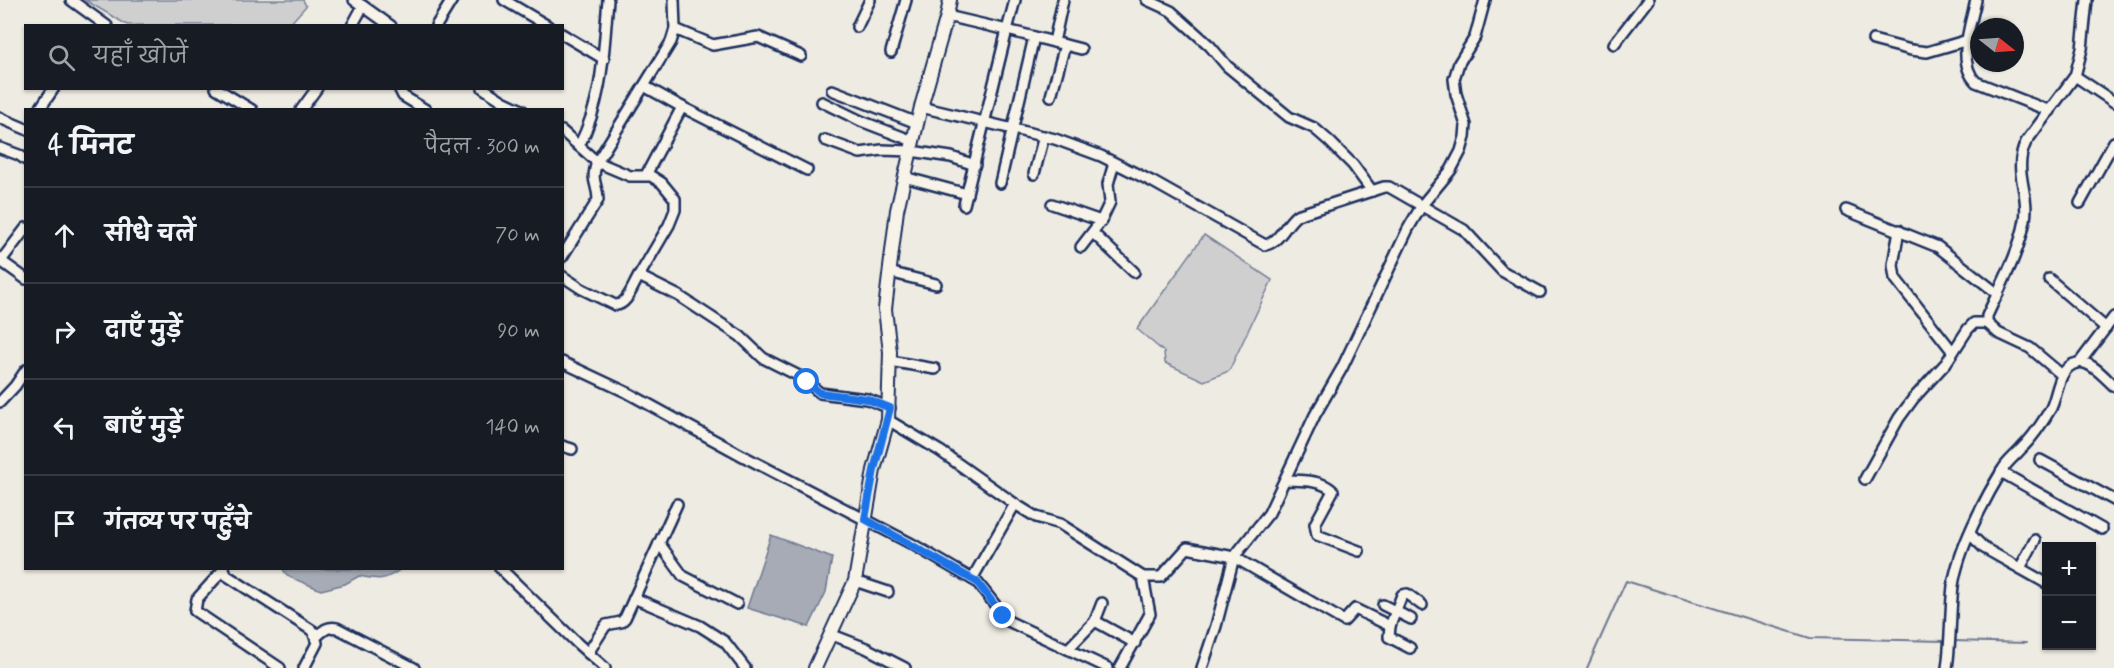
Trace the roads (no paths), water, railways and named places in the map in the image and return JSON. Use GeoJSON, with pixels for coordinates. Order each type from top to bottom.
{"type":"FeatureCollection","features":[{"type":"Feature","properties":{"kind":"street"},"geometry":{"type":"LineString","coordinates":[[71,0],[103,24]]}},
{"type":"Feature","properties":{"kind":"street"},"geometry":{"type":"LineString","coordinates":[[354,0],[388,24]]}},
{"type":"Feature","properties":{"kind":"street"},"geometry":{"type":"LineString","coordinates":[[437,24],[452,0]]}},
{"type":"Feature","properties":{"kind":"street"},"geometry":{"type":"LineString","coordinates":[[504,0],[530,21]]}},
{"type":"Feature","properties":{"kind":"street"},"geometry":{"type":"LineString","coordinates":[[579,146],[594,114],[604,59],[608,0]]}},
{"type":"Feature","properties":{"kind":"street"},"geometry":{"type":"LineString","coordinates":[[564,254],[598,200],[593,178],[597,162],[671,42],[675,29],[674,0]]}},
{"type":"Feature","properties":{"kind":"street"},"geometry":{"type":"LineString","coordinates":[[857,27],[870,0]]}},
{"type":"Feature","properties":{"kind":"street"},"geometry":{"type":"LineString","coordinates":[[891,52],[906,0]]}},
{"type":"Feature","properties":{"kind":"street"},"geometry":{"type":"LineString","coordinates":[[815,668],[855,580],[874,470],[889,414],[890,361],[885,309],[897,210],[921,107],[950,0]]}},
{"type":"Feature","properties":{"kind":"street"},"geometry":{"type":"LineString","coordinates":[[964,205],[1015,0]]}},
{"type":"Feature","properties":{"kind":"street"},"geometry":{"type":"LineString","coordinates":[[1054,42],[1063,0]]}},
{"type":"Feature","properties":{"kind":"street"},"geometry":{"type":"LineString","coordinates":[[1147,0],[1171,11],[1210,46],[1227,66],[1289,117],[1314,128],[1353,165],[1372,191]]}},
{"type":"Feature","properties":{"kind":"street"},"geometry":{"type":"LineString","coordinates":[[1202,668],[1216,626],[1234,557],[1269,513],[1408,229],[1422,205],[1451,170],[1461,151],[1466,137],[1466,125],[1456,94],[1454,79],[1459,63],[1475,37],[1485,0]]}},
{"type":"Feature","properties":{"kind":"street"},"geometry":{"type":"LineString","coordinates":[[1614,44],[1648,0]]}},
{"type":"Feature","properties":{"kind":"street"},"geometry":{"type":"LineString","coordinates":[[1976,0],[1968,40],[1967,69],[1977,82],[2050,111]]}},
{"type":"Feature","properties":{"kind":"street"},"geometry":{"type":"LineString","coordinates":[[1987,323],[1987,316],[2009,269],[2026,217],[2020,176],[2021,153],[2026,142],[2075,76],[2082,49],[2086,0]]}},
{"type":"Feature","properties":{"kind":"street"},"geometry":{"type":"LineString","coordinates":[[353,24],[363,6]]}},
{"type":"Feature","properties":{"kind":"street"},"geometry":{"type":"LineString","coordinates":[[947,16],[1081,49]]}},
{"type":"Feature","properties":{"kind":"street"},"geometry":{"type":"LineString","coordinates":[[675,29],[713,45],[758,37],[801,57]]}},
{"type":"Feature","properties":{"kind":"street"},"geometry":{"type":"LineString","coordinates":[[564,35],[604,59]]}},
{"type":"Feature","properties":{"kind":"street"},"geometry":{"type":"LineString","coordinates":[[1000,183],[1034,37]]}},
{"type":"Feature","properties":{"kind":"street"},"geometry":{"type":"LineString","coordinates":[[1873,40],[1927,52],[1968,40]]}},
{"type":"Feature","properties":{"kind":"street"},"geometry":{"type":"LineString","coordinates":[[1051,96],[1065,45]]}},
{"type":"Feature","properties":{"kind":"street"},"geometry":{"type":"LineString","coordinates":[[2075,76],[2114,102]]}},
{"type":"Feature","properties":{"kind":"street"},"geometry":{"type":"LineString","coordinates":[[644,86],[807,170]]}},
{"type":"Feature","properties":{"kind":"street"},"geometry":{"type":"LineString","coordinates":[[40,108],[53,90]]}},
{"type":"Feature","properties":{"kind":"street"},"geometry":{"type":"LineString","coordinates":[[219,90],[249,108]]}},
{"type":"Feature","properties":{"kind":"street"},"geometry":{"type":"LineString","coordinates":[[303,108],[316,90]]}},
{"type":"Feature","properties":{"kind":"street"},"geometry":{"type":"LineString","coordinates":[[400,90],[403,96],[423,108]]}},
{"type":"Feature","properties":{"kind":"street"},"geometry":{"type":"LineString","coordinates":[[487,90],[518,108]]}},
{"type":"Feature","properties":{"kind":"street"},"geometry":{"type":"LineString","coordinates":[[832,90],[917,123]]}},
{"type":"Feature","properties":{"kind":"street"},"geometry":{"type":"LineString","coordinates":[[822,102],[912,146],[975,165]]}},
{"type":"Feature","properties":{"kind":"street"},"geometry":{"type":"LineString","coordinates":[[646,175],[682,107]]}},
{"type":"Feature","properties":{"kind":"street"},"geometry":{"type":"LineString","coordinates":[[921,107],[1064,141],[1114,162],[1266,244],[1275,241],[1297,215],[1389,187],[1464,230],[1502,272],[1540,292]]}},
{"type":"Feature","properties":{"kind":"street"},"geometry":{"type":"LineString","coordinates":[[0,118],[24,128]]}},
{"type":"Feature","properties":{"kind":"street"},"geometry":{"type":"LineString","coordinates":[[564,133],[597,162],[630,176],[646,175],[662,183],[675,199],[675,210],[624,302],[620,305],[615,305],[582,289],[564,277]]}},
{"type":"Feature","properties":{"kind":"street"},"geometry":{"type":"LineString","coordinates":[[1034,174],[1044,136]]}},
{"type":"Feature","properties":{"kind":"street"},"geometry":{"type":"LineString","coordinates":[[825,140],[860,153],[912,146]]}},
{"type":"Feature","properties":{"kind":"street"},"geometry":{"type":"LineString","coordinates":[[2080,203],[2114,142]]}},
{"type":"Feature","properties":{"kind":"street"},"geometry":{"type":"LineString","coordinates":[[0,148],[24,159]]}},
{"type":"Feature","properties":{"kind":"street"},"geometry":{"type":"LineString","coordinates":[[1081,247],[1101,221],[1110,202],[1108,184],[1114,162]]}},
{"type":"Feature","properties":{"kind":"street"},"geometry":{"type":"LineString","coordinates":[[904,177],[967,194]]}},
{"type":"Feature","properties":{"kind":"street"},"geometry":{"type":"LineString","coordinates":[[1052,204],[1101,221]]}},
{"type":"Feature","properties":{"kind":"street"},"geometry":{"type":"LineString","coordinates":[[1846,210],[1938,247],[1998,294]]}},
{"type":"Feature","properties":{"kind":"street"},"geometry":{"type":"LineString","coordinates":[[1899,230],[1893,265],[1895,278],[1953,352]]}},
{"type":"Feature","properties":{"kind":"street"},"geometry":{"type":"LineString","coordinates":[[24,232],[0,262],[24,278]]}},
{"type":"Feature","properties":{"kind":"street"},"geometry":{"type":"LineString","coordinates":[[1093,233],[1134,272]]}},
{"type":"Feature","properties":{"kind":"street"},"geometry":{"type":"LineString","coordinates":[[889,272],[936,284]]}},
{"type":"Feature","properties":{"kind":"street"},"geometry":{"type":"LineString","coordinates":[[639,276],[679,296],[740,336],[763,358],[801,377],[820,393],[867,399],[1015,504],[1036,517],[1060,524],[1143,578],[1161,577],[1186,548],[1234,557],[1344,621],[1355,609],[1390,626]]}},
{"type":"Feature","properties":{"kind":"street"},"geometry":{"type":"LineString","coordinates":[[2049,279],[2106,328]]}},
{"type":"Feature","properties":{"kind":"street"},"geometry":{"type":"LineString","coordinates":[[1947,668],[1953,586],[1970,534],[2001,472],[2026,444],[2050,409],[2062,375],[2069,366],[2080,362],[2114,317]]}},
{"type":"Feature","properties":{"kind":"street"},"geometry":{"type":"LineString","coordinates":[[1865,479],[1905,409],[1942,368],[1974,323],[1987,323],[1998,333],[2030,348],[2062,375]]}},
{"type":"Feature","properties":{"kind":"street"},"geometry":{"type":"LineString","coordinates":[[890,361],[935,369]]}},
{"type":"Feature","properties":{"kind":"street"},"geometry":{"type":"LineString","coordinates":[[2080,362],[2095,370],[2114,386]]}},
{"type":"Feature","properties":{"kind":"street"},"geometry":{"type":"LineString","coordinates":[[564,363],[628,393],[742,456],[865,519],[972,579],[981,586],[1008,621],[1108,668]]}},
{"type":"Feature","properties":{"kind":"street"},"geometry":{"type":"LineString","coordinates":[[0,402],[24,376]]}},
{"type":"Feature","properties":{"kind":"street"},"geometry":{"type":"LineString","coordinates":[[2040,460],[2114,500]]}},
{"type":"Feature","properties":{"kind":"street"},"geometry":{"type":"LineString","coordinates":[[2001,472],[2102,529]]}},
{"type":"Feature","properties":{"kind":"street"},"geometry":{"type":"LineString","coordinates":[[1285,480],[1307,480],[1329,487],[1333,491],[1315,524],[1317,535],[1359,551]]}},
{"type":"Feature","properties":{"kind":"street"},"geometry":{"type":"LineString","coordinates":[[583,649],[606,625],[621,622],[677,504]]}},
{"type":"Feature","properties":{"kind":"street"},"geometry":{"type":"LineString","coordinates":[[972,579],[1015,504]]}},
{"type":"Feature","properties":{"kind":"street"},"geometry":{"type":"LineString","coordinates":[[1970,534],[1984,548],[2042,581]]}},
{"type":"Feature","properties":{"kind":"street"},"geometry":{"type":"LineString","coordinates":[[2020,568],[2035,540]]}},
{"type":"Feature","properties":{"kind":"street"},"geometry":{"type":"LineString","coordinates":[[659,543],[683,576],[737,604]]}},
{"type":"Feature","properties":{"kind":"street"},"geometry":{"type":"LineString","coordinates":[[223,570],[197,599],[195,611],[280,668]]}},
{"type":"Feature","properties":{"kind":"street"},"geometry":{"type":"LineString","coordinates":[[224,570],[226,575],[313,631],[317,643],[304,668]]}},
{"type":"Feature","properties":{"kind":"street"},"geometry":{"type":"LineString","coordinates":[[502,570],[605,668]]}},
{"type":"Feature","properties":{"kind":"street"},"geometry":{"type":"LineString","coordinates":[[1120,668],[1150,614],[1143,578]]}},
{"type":"Feature","properties":{"kind":"street"},"geometry":{"type":"LineString","coordinates":[[855,580],[888,592]]}},
{"type":"Feature","properties":{"kind":"street"},"geometry":{"type":"LineString","coordinates":[[1410,648],[1389,637],[1390,626],[1402,595],[1407,594],[1422,605]]}},
{"type":"Feature","properties":{"kind":"street"},"geometry":{"type":"LineString","coordinates":[[634,598],[700,626],[725,642],[745,668]]}},
{"type":"Feature","properties":{"kind":"street"},"geometry":{"type":"LineString","coordinates":[[1376,619],[1383,601],[1411,619]]}},
{"type":"Feature","properties":{"kind":"street"},"geometry":{"type":"LineString","coordinates":[[1068,649],[1095,621],[1102,603]]}},
{"type":"Feature","properties":{"kind":"street"},"geometry":{"type":"LineString","coordinates":[[1095,621],[1135,642]]}},
{"type":"Feature","properties":{"kind":"street"},"geometry":{"type":"LineString","coordinates":[[316,637],[325,629],[337,628],[414,668]]}},
{"type":"Feature","properties":{"kind":"street"},"geometry":{"type":"LineString","coordinates":[[830,634],[866,648],[905,668]]}},
{"type":"Feature","properties":{"kind":"waterway"},"geometry":{"type":"LineString","coordinates":[[1587,668],[1626,581],[1810,638],[1945,641]]}},
{"type":"Feature","properties":{"kind":"waterway"},"geometry":{"type":"LineString","coordinates":[[1954,641],[2026,643]]}}]}
